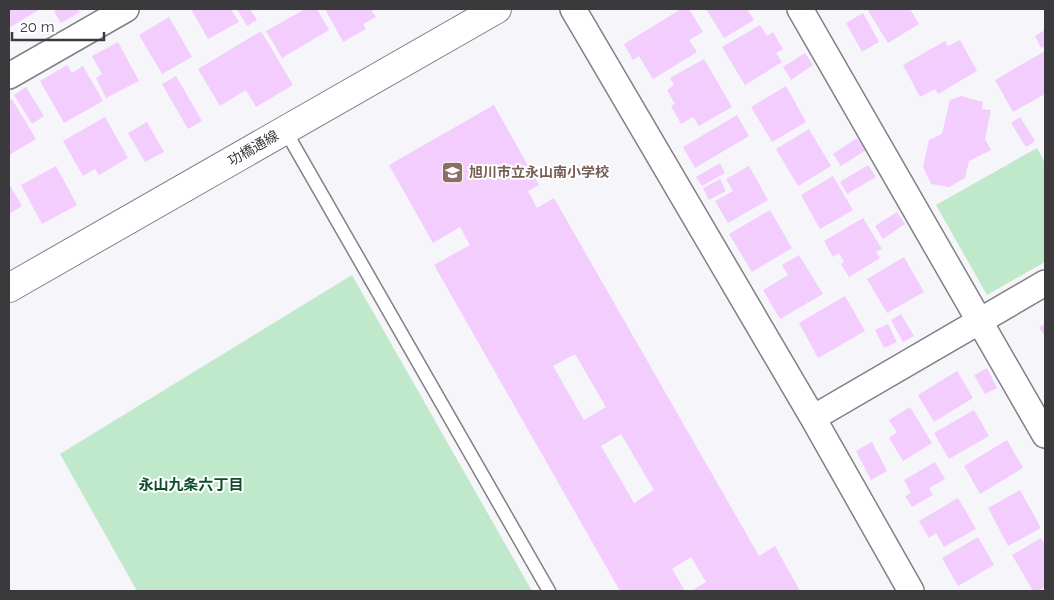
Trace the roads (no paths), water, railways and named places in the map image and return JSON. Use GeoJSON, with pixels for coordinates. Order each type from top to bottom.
{"type":"FeatureCollection","features":[{"type":"Feature","properties":{"kind":"street"},"geometry":{"type":"LineString","coordinates":[[9,76],[126,9]]}},
{"type":"Feature","properties":{"kind":"street","name":"功橋通線"},"geometry":{"type":"LineString","coordinates":[[9,288],[497,9]]}},
{"type":"Feature","properties":{"kind":"street"},"geometry":{"type":"LineString","coordinates":[[573,9],[814,418],[911,591]]}},
{"type":"Feature","properties":{"kind":"street"},"geometry":{"type":"LineString","coordinates":[[800,9],[1045,435]]}},
{"type":"Feature","properties":{"kind":"street"},"geometry":{"type":"LineString","coordinates":[[814,418],[1045,284]]}},
{"type":"Feature","properties":{"kind":"lane"},"geometry":{"type":"LineString","coordinates":[[285,130],[549,591]]}},
{"type":"Feature","properties":{"kind":"place","name":"旭川市立永山南小学校"},"geometry":{"type":"Point","coordinates":[453,172]}},
{"type":"Feature","properties":{"kind":"district","name":"永山九条六丁目"},"geometry":{"type":"Point","coordinates":[191,485]}}]}
